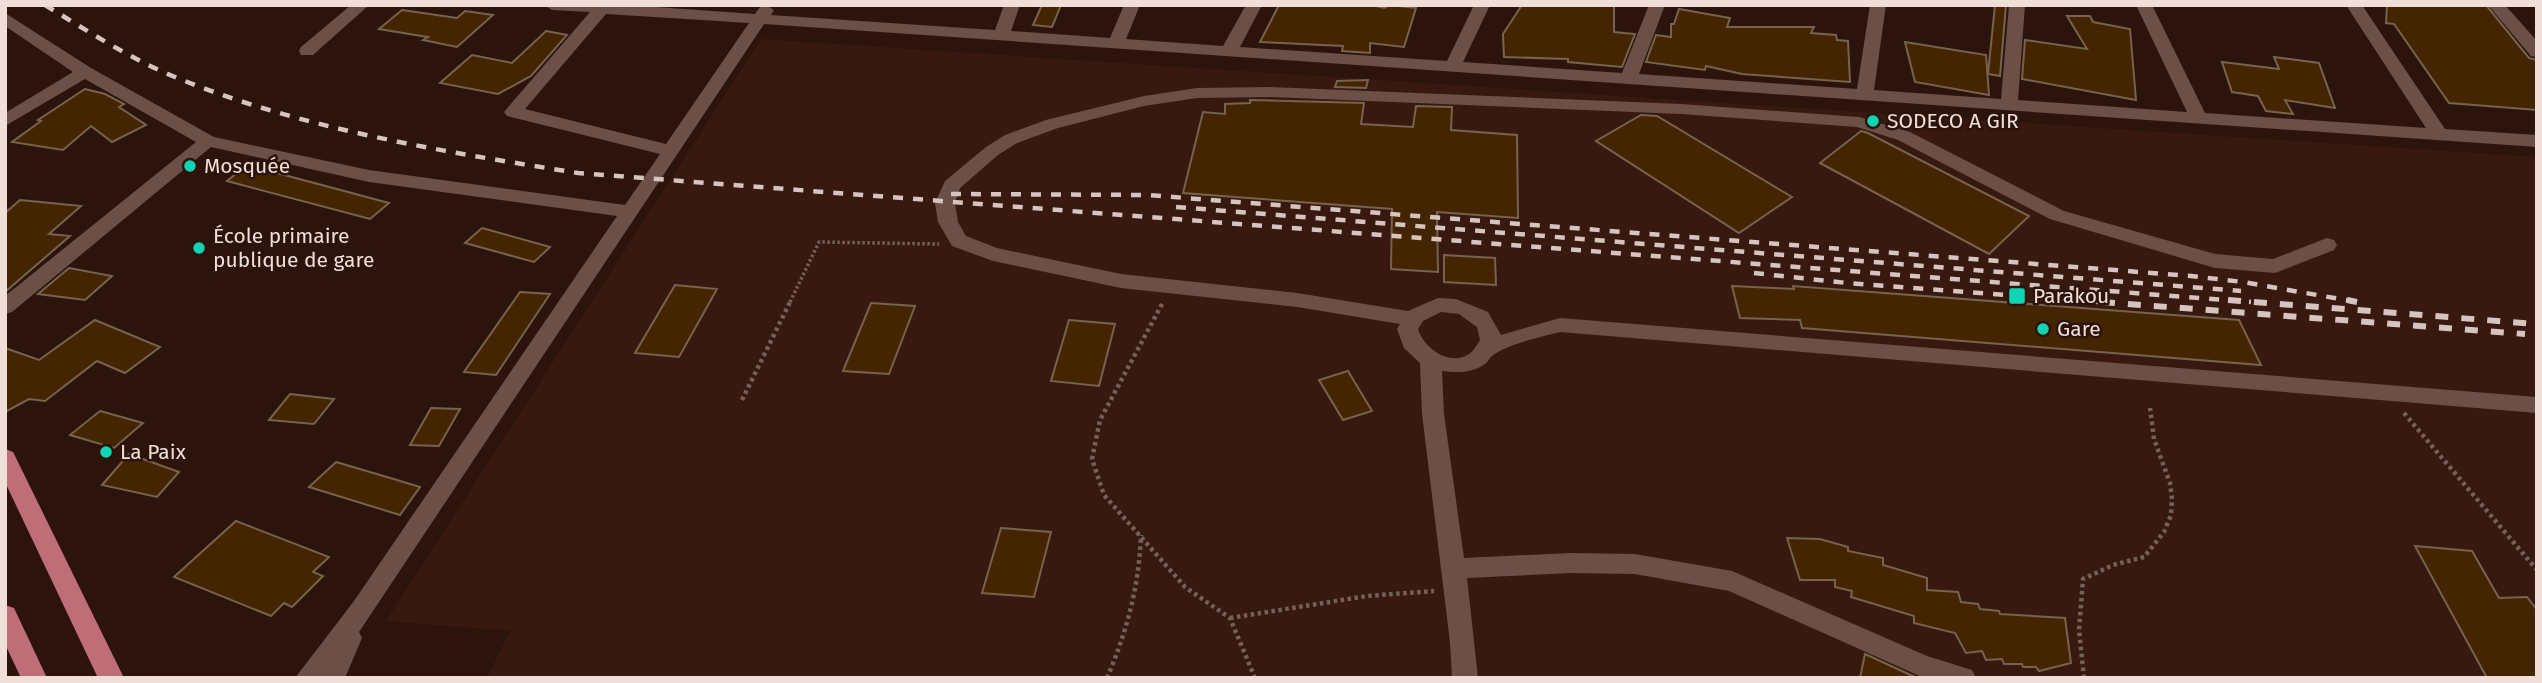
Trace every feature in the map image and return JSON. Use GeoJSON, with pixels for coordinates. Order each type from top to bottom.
{"type":"FeatureCollection","features":[{"type":"Feature","properties":{"kind":"main road"},"geometry":{"type":"LineString","coordinates":[[5,458],[111,678]]}},
{"type":"Feature","properties":{"kind":"main road"},"geometry":{"type":"LineString","coordinates":[[5,616],[34,678]]}},
{"type":"Feature","properties":{"kind":"street"},"geometry":{"type":"LineString","coordinates":[[307,51],[361,5]]}},
{"type":"Feature","properties":{"kind":"street"},"geometry":{"type":"LineString","coordinates":[[552,5],[765,12],[1002,35],[2537,141]]}},
{"type":"Feature","properties":{"kind":"street"},"geometry":{"type":"LineString","coordinates":[[1002,35],[1012,5]]}},
{"type":"Feature","properties":{"kind":"street"},"geometry":{"type":"LineString","coordinates":[[1116,43],[1132,5]]}},
{"type":"Feature","properties":{"kind":"street"},"geometry":{"type":"LineString","coordinates":[[1229,51],[1254,5]]}},
{"type":"Feature","properties":{"kind":"street"},"geometry":{"type":"LineString","coordinates":[[1452,66],[1482,5]]}},
{"type":"Feature","properties":{"kind":"street"},"geometry":{"type":"LineString","coordinates":[[1629,78],[1657,5]]}},
{"type":"Feature","properties":{"kind":"street"},"geometry":{"type":"LineString","coordinates":[[1865,95],[1878,5]]}},
{"type":"Feature","properties":{"kind":"street"},"geometry":{"type":"LineString","coordinates":[[2009,104],[2017,5]]}},
{"type":"Feature","properties":{"kind":"street"},"geometry":{"type":"LineString","coordinates":[[2144,5],[2199,118]]}},
{"type":"Feature","properties":{"kind":"street"},"geometry":{"type":"LineString","coordinates":[[2354,5],[2439,134]]}},
{"type":"Feature","properties":{"kind":"street"},"geometry":{"type":"LineString","coordinates":[[2496,5],[2537,52]]}},
{"type":"Feature","properties":{"kind":"street"},"geometry":{"type":"LineString","coordinates":[[604,7],[513,112],[673,150]]}},
{"type":"Feature","properties":{"kind":"street"},"geometry":{"type":"LineString","coordinates":[[308,678],[363,608],[765,12]]}},
{"type":"Feature","properties":{"kind":"street"},"geometry":{"type":"LineString","coordinates":[[5,18],[85,72],[208,141],[302,164],[369,176],[630,212]]}},
{"type":"Feature","properties":{"kind":"street"},"geometry":{"type":"LineString","coordinates":[[5,121],[85,72]]}},
{"type":"Feature","properties":{"kind":"street"},"geometry":{"type":"LineString","coordinates":[[1412,319],[1297,300],[1121,281],[993,254],[959,242],[944,212],[952,185],[978,161],[1011,139],[1065,120],[1144,101],[1197,93],[1271,92],[1681,109],[1859,122],[1904,136],[2057,215],[2215,261],[2275,266],[2327,246]]}},
{"type":"Feature","properties":{"kind":"street"},"geometry":{"type":"LineString","coordinates":[[5,307],[208,141]]}},
{"type":"Feature","properties":{"kind":"street"},"geometry":{"type":"LineString","coordinates":[[1488,349],[1491,332],[1488,324],[1472,311],[1450,304],[1438,305],[1418,313],[1412,319],[1408,336],[1411,344],[1432,360],[1461,364],[1521,335],[1560,325],[2537,405]]}},
{"type":"Feature","properties":{"kind":"street"},"geometry":{"type":"LineString","coordinates":[[1432,360],[1433,414],[1465,678]]}},
{"type":"Feature","properties":{"kind":"street"},"geometry":{"type":"LineString","coordinates":[[1455,579],[1571,563],[1635,564],[1732,581],[1922,666],[1963,678]]}},
{"type":"Feature","properties":{"kind":"street"},"geometry":{"type":"LineString","coordinates":[[332,678],[363,608]]}},
{"type":"Feature","properties":{"kind":"path"},"geometry":{"type":"LineString","coordinates":[[742,400],[819,242],[950,245],[959,242]]}},
{"type":"Feature","properties":{"kind":"path"},"geometry":{"type":"LineString","coordinates":[[1171,288],[1100,421],[1092,459],[1104,495],[1185,587],[1230,618],[1255,678]]}},
{"type":"Feature","properties":{"kind":"path"},"geometry":{"type":"LineString","coordinates":[[2389,392],[2424,438],[2460,476],[2537,570]]}},
{"type":"Feature","properties":{"kind":"path"},"geometry":{"type":"LineString","coordinates":[[2084,678],[2078,630],[2083,579],[2111,566],[2143,558],[2156,546],[2169,521],[2173,499],[2164,460],[2148,424],[2150,408]]}},
{"type":"Feature","properties":{"kind":"path"},"geometry":{"type":"LineString","coordinates":[[1107,678],[1137,596],[1141,534]]}},
{"type":"Feature","properties":{"kind":"path"},"geometry":{"type":"LineString","coordinates":[[1230,618],[1455,579]]}},
{"type":"Feature","properties":{"kind":"shaded area"},"geometry":{"type":"Polygon","coordinates":[[[761,39],[2537,157],[2537,678],[487,678],[510,631],[386,621],[761,39]]]}},
{"type":"Feature","properties":{"kind":"building"},"geometry":{"type":"Polygon","coordinates":[[[1042,5],[1061,5],[1052,27],[1033,25],[1042,5]]]}},
{"type":"Feature","properties":{"kind":"building"},"geometry":{"type":"Polygon","coordinates":[[[1279,5],[1372,5],[1384,8],[1390,5],[1416,8],[1404,47],[1370,43],[1370,53],[1342,51],[1343,46],[1260,42],[1279,5]]]}},
{"type":"Feature","properties":{"kind":"building"},"geometry":{"type":"Polygon","coordinates":[[[1522,5],[1614,5],[1614,32],[1635,34],[1622,67],[1568,62],[1568,59],[1504,57],[1503,34],[1522,5]]]}},
{"type":"Feature","properties":{"kind":"building"},"geometry":{"type":"Polygon","coordinates":[[[1995,5],[2006,5],[2000,76],[1988,74],[1995,5]]]}},
{"type":"Feature","properties":{"kind":"building"},"geometry":{"type":"Polygon","coordinates":[[[2387,5],[2486,5],[2529,58],[2537,60],[2537,110],[2449,103],[2394,24],[2386,23],[2387,5]]]}},
{"type":"Feature","properties":{"kind":"building"},"geometry":{"type":"Polygon","coordinates":[[[1679,9],[1730,18],[1727,27],[1814,27],[1811,33],[1836,35],[1837,40],[1848,41],[1850,82],[1742,74],[1706,66],[1705,70],[1646,62],[1656,35],[1671,37],[1671,24],[1674,24],[1679,9]]]}},
{"type":"Feature","properties":{"kind":"building"},"geometry":{"type":"Polygon","coordinates":[[[402,10],[457,18],[465,11],[493,15],[457,47],[423,40],[428,37],[379,29],[402,10]]]}},
{"type":"Feature","properties":{"kind":"building"},"geometry":{"type":"Polygon","coordinates":[[[2067,16],[2090,16],[2093,22],[2130,29],[2136,100],[2022,79],[2025,40],[2087,49],[2067,16]]]}},
{"type":"Feature","properties":{"kind":"building"},"geometry":{"type":"Polygon","coordinates":[[[546,31],[567,35],[531,76],[498,94],[440,83],[472,55],[512,63],[546,31]]]}},
{"type":"Feature","properties":{"kind":"building"},"geometry":{"type":"Polygon","coordinates":[[[1905,42],[1986,55],[1989,95],[1915,82],[1905,42]]]}},
{"type":"Feature","properties":{"kind":"building"},"geometry":{"type":"Polygon","coordinates":[[[2274,57],[2319,63],[2335,108],[2285,100],[2293,114],[2266,111],[2258,96],[2232,92],[2222,62],[2279,69],[2274,57]]]}},
{"type":"Feature","properties":{"kind":"building"},"geometry":{"type":"Polygon","coordinates":[[[1368,80],[1366,88],[1335,87],[1337,81],[1368,80]]]}},
{"type":"Feature","properties":{"kind":"building"},"geometry":{"type":"Polygon","coordinates":[[[85,89],[105,94],[124,104],[119,107],[146,125],[112,142],[91,126],[63,150],[12,142],[41,121],[38,120],[85,89]]]}},
{"type":"Feature","properties":{"kind":"building"},"geometry":{"type":"Polygon","coordinates":[[[1250,100],[1364,103],[1361,124],[1413,127],[1416,106],[1452,107],[1451,130],[1517,135],[1518,218],[1437,212],[1438,272],[1391,269],[1392,209],[1183,193],[1203,112],[1225,114],[1225,104],[1250,103],[1250,100]]]}},
{"type":"Feature","properties":{"kind":"building"},"geometry":{"type":"Polygon","coordinates":[[[1641,115],[1657,116],[1792,197],[1739,233],[1596,141],[1641,115]]]}},
{"type":"Feature","properties":{"kind":"building"},"geometry":{"type":"Polygon","coordinates":[[[1861,131],[2029,216],[1989,254],[1820,163],[1861,131]]]}},
{"type":"Feature","properties":{"kind":"building"},"geometry":{"type":"Polygon","coordinates":[[[247,165],[389,203],[370,219],[227,181],[247,165]]]}},
{"type":"Feature","properties":{"kind":"building"},"geometry":{"type":"Polygon","coordinates":[[[20,200],[81,206],[49,234],[70,236],[5,292],[5,213],[20,200]]]}},
{"type":"Feature","properties":{"kind":"building"},"geometry":{"type":"Polygon","coordinates":[[[482,228],[550,247],[534,262],[465,243],[482,228]]]}},
{"type":"Feature","properties":{"kind":"building"},"geometry":{"type":"Polygon","coordinates":[[[1444,255],[1495,258],[1496,285],[1444,282],[1444,255]]]}},
{"type":"Feature","properties":{"kind":"building"},"geometry":{"type":"Polygon","coordinates":[[[69,268],[112,276],[85,300],[38,294],[69,268]]]}},
{"type":"Feature","properties":{"kind":"building"},"geometry":{"type":"Polygon","coordinates":[[[675,285],[717,289],[679,357],[635,353],[675,285]]]}},
{"type":"Feature","properties":{"kind":"building","name":"Gare"},"geometry":{"type":"Polygon","coordinates":[[[1732,286],[1794,289],[1793,286],[2239,320],[2261,365],[1802,328],[1800,320],[1740,318],[1732,286]]]}},
{"type":"Feature","properties":{"kind":"building"},"geometry":{"type":"Polygon","coordinates":[[[520,292],[550,294],[496,375],[464,372],[520,292]]]}},
{"type":"Feature","properties":{"kind":"building"},"geometry":{"type":"Polygon","coordinates":[[[871,303],[915,306],[889,374],[843,371],[871,303]]]}},
{"type":"Feature","properties":{"kind":"building"},"geometry":{"type":"Polygon","coordinates":[[[95,320],[160,347],[125,373],[97,361],[45,401],[29,399],[5,412],[5,348],[39,360],[95,320]]]}},
{"type":"Feature","properties":{"kind":"building"},"geometry":{"type":"Polygon","coordinates":[[[1069,320],[1115,324],[1099,386],[1051,381],[1069,320]]]}},
{"type":"Feature","properties":{"kind":"building"},"geometry":{"type":"Polygon","coordinates":[[[1348,371],[1372,411],[1343,420],[1319,380],[1348,371]]]}},
{"type":"Feature","properties":{"kind":"building"},"geometry":{"type":"Polygon","coordinates":[[[290,394],[334,399],[314,424],[269,420],[290,394]]]}},
{"type":"Feature","properties":{"kind":"building"},"geometry":{"type":"Polygon","coordinates":[[[431,408],[460,409],[439,446],[410,445],[431,408]]]}},
{"type":"Feature","properties":{"kind":"building"},"geometry":{"type":"Polygon","coordinates":[[[100,411],[143,423],[114,448],[70,435],[100,411]]]}},
{"type":"Feature","properties":{"kind":"building"},"geometry":{"type":"Polygon","coordinates":[[[129,454],[179,472],[157,497],[102,485],[129,454]]]}},
{"type":"Feature","properties":{"kind":"building"},"geometry":{"type":"Polygon","coordinates":[[[336,462],[420,487],[400,515],[309,487],[336,462]]]}},
{"type":"Feature","properties":{"kind":"building"},"geometry":{"type":"Polygon","coordinates":[[[236,521],[329,557],[313,572],[323,576],[292,607],[284,603],[271,616],[174,577],[236,521]]]}},
{"type":"Feature","properties":{"kind":"building"},"geometry":{"type":"Polygon","coordinates":[[[1001,528],[1051,532],[1034,597],[982,593],[1001,528]]]}},
{"type":"Feature","properties":{"kind":"building"},"geometry":{"type":"Polygon","coordinates":[[[1787,538],[1820,539],[1848,547],[1848,551],[1883,558],[1883,565],[1927,578],[1927,590],[1958,592],[1961,602],[1978,604],[1980,609],[1999,611],[2000,614],[2065,618],[2071,663],[2039,671],[2036,667],[2023,667],[2022,664],[2004,664],[2002,659],[1986,660],[1982,651],[1966,653],[1955,633],[1914,623],[1914,616],[1851,597],[1852,591],[1835,587],[1835,580],[1800,580],[1787,538]]]}},
{"type":"Feature","properties":{"kind":"building"},"geometry":{"type":"Polygon","coordinates":[[[2415,546],[2472,551],[2499,598],[2527,597],[2537,610],[2537,678],[2487,678],[2415,546]]]}},
{"type":"Feature","properties":{"kind":"building"},"geometry":{"type":"Polygon","coordinates":[[[1865,654],[1917,678],[1860,678],[1865,654]]]}},
{"type":"Feature","properties":{"kind":"railway"},"geometry":{"type":"LineString","coordinates":[[45,5],[154,68],[219,94],[269,110],[423,147],[578,173],[2251,302]]}},
{"type":"Feature","properties":{"kind":"railway"},"geometry":{"type":"LineString","coordinates":[[951,194],[1147,195],[2191,276],[2243,282],[2357,302],[2347,300]]}},
{"type":"Feature","properties":{"kind":"railway"},"geometry":{"type":"LineString","coordinates":[[1176,207],[2241,291]]}},
{"type":"Feature","properties":{"kind":"railway"},"geometry":{"type":"LineString","coordinates":[[1754,273],[1847,283],[2099,302]]}},
{"type":"Feature","properties":{"kind":"railway"},"geometry":{"type":"LineString","coordinates":[[2076,300],[2525,334]]}},
{"type":"Feature","properties":{"kind":"railway"},"geometry":{"type":"LineString","coordinates":[[2228,300],[2537,324]]}},
{"type":"Feature","properties":{"kind":"place","name":"SODECO A GIR"},"geometry":{"type":"Point","coordinates":[1873,121]}},
{"type":"Feature","properties":{"kind":"place","name":"Mosquée"},"geometry":{"type":"Point","coordinates":[190,166]}},
{"type":"Feature","properties":{"kind":"place","name":"École primaire publique de gare"},"geometry":{"type":"Point","coordinates":[199,248]}},
{"type":"Feature","properties":{"kind":"place","name":"Parakou"},"geometry":{"type":"Point","coordinates":[2017,296]}},
{"type":"Feature","properties":{"kind":"place","name":"Gare"},"geometry":{"type":"Point","coordinates":[2043,329]}},
{"type":"Feature","properties":{"kind":"place","name":"La Paix"},"geometry":{"type":"Point","coordinates":[106,452]}}]}
